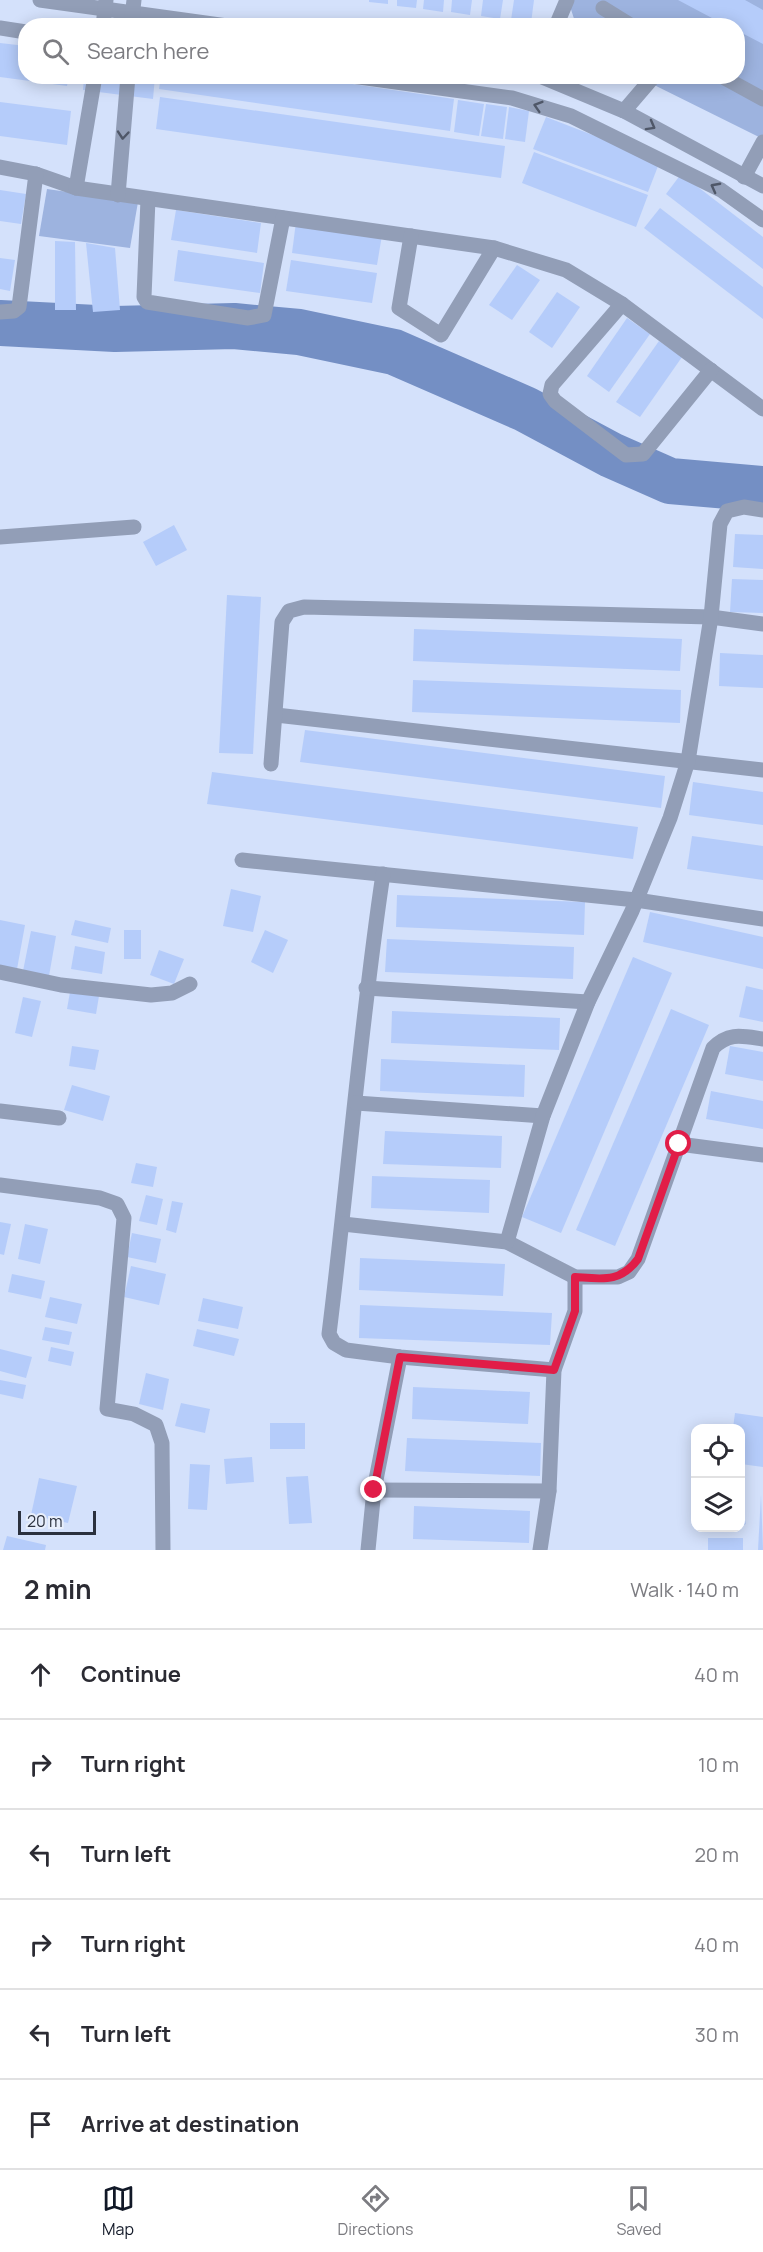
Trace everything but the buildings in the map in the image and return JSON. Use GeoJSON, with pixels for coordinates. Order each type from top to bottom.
{"type":"FeatureCollection","features":[{"type":"Feature","properties":{"kind":"street"},"geometry":{"type":"LineString","coordinates":[[40,0],[105,4],[132,12],[173,18]]}},
{"type":"Feature","properties":{"kind":"street"},"geometry":{"type":"LineString","coordinates":[[559,18],[567,0]]}},
{"type":"Feature","properties":{"kind":"street"},"geometry":{"type":"LineString","coordinates":[[603,8],[619,18]]}},
{"type":"Feature","properties":{"kind":"street"},"geometry":{"type":"LineString","coordinates":[[0,28],[18,31]]}},
{"type":"Feature","properties":{"kind":"street"},"geometry":{"type":"LineString","coordinates":[[76,188],[94,84]]}},
{"type":"Feature","properties":{"kind":"street"},"geometry":{"type":"LineString","coordinates":[[118,195],[127,84]]}},
{"type":"Feature","properties":{"kind":"street"},"geometry":{"type":"LineString","coordinates":[[410,84],[512,98],[572,116],[721,190],[763,220]]}},
{"type":"Feature","properties":{"kind":"street"},"geometry":{"type":"LineString","coordinates":[[559,84],[624,111],[763,186]]}},
{"type":"Feature","properties":{"kind":"street"},"geometry":{"type":"LineString","coordinates":[[624,111],[647,84]]}},
{"type":"Feature","properties":{"kind":"street"},"geometry":{"type":"LineString","coordinates":[[736,84],[763,99]]}},
{"type":"Feature","properties":{"kind":"street"},"geometry":{"type":"LineString","coordinates":[[744,177],[763,142]]}},
{"type":"Feature","properties":{"kind":"street"},"geometry":{"type":"LineString","coordinates":[[0,167],[36,174],[76,188],[118,195],[494,248],[566,270],[622,304],[763,409]]}},
{"type":"Feature","properties":{"kind":"street"},"geometry":{"type":"LineString","coordinates":[[0,312],[14,311],[19,307],[36,174]]}},
{"type":"Feature","properties":{"kind":"street"},"geometry":{"type":"LineString","coordinates":[[148,199],[144,297],[147,302],[248,318],[264,315],[283,218]]}},
{"type":"Feature","properties":{"kind":"street"},"geometry":{"type":"LineString","coordinates":[[411,236],[399,308],[441,335],[494,248]]}},
{"type":"Feature","properties":{"kind":"street"},"geometry":{"type":"LineString","coordinates":[[622,304],[552,385],[550,394],[555,401],[626,455],[643,454],[711,370]]}},
{"type":"Feature","properties":{"kind":"street"},"geometry":{"type":"LineString","coordinates":[[507,1242],[543,1116],[588,1002],[636,900],[670,818],[688,761],[711,616],[720,524],[727,511],[744,507],[763,510]]}},
{"type":"Feature","properties":{"kind":"street"},"geometry":{"type":"LineString","coordinates":[[0,537],[134,527]]}},
{"type":"Feature","properties":{"kind":"street"},"geometry":{"type":"LineString","coordinates":[[271,764],[282,622],[289,611],[304,607],[711,616],[763,624]]}},
{"type":"Feature","properties":{"kind":"street"},"geometry":{"type":"LineString","coordinates":[[276,715],[763,770]]}},
{"type":"Feature","properties":{"kind":"street"},"geometry":{"type":"LineString","coordinates":[[242,860],[636,900],[763,919]]}},
{"type":"Feature","properties":{"kind":"street"},"geometry":{"type":"LineString","coordinates":[[383,874],[366,988],[356,1103],[329,1334],[334,1343],[346,1350],[554,1370]]}},
{"type":"Feature","properties":{"kind":"street"},"geometry":{"type":"LineString","coordinates":[[0,972],[62,985],[151,995],[172,993],[190,984]]}},
{"type":"Feature","properties":{"kind":"street"},"geometry":{"type":"LineString","coordinates":[[366,988],[588,1002]]}},
{"type":"Feature","properties":{"kind":"street"},"geometry":{"type":"LineString","coordinates":[[343,1224],[507,1242],[575,1277],[618,1277],[628,1272],[638,1259],[713,1048],[723,1038],[730,1036],[763,1039]]}},
{"type":"Feature","properties":{"kind":"street"},"geometry":{"type":"LineString","coordinates":[[356,1103],[543,1116]]}},
{"type":"Feature","properties":{"kind":"street"},"geometry":{"type":"LineString","coordinates":[[0,1111],[59,1118]]}},
{"type":"Feature","properties":{"kind":"street"},"geometry":{"type":"LineString","coordinates":[[679,1144],[763,1155]]}},
{"type":"Feature","properties":{"kind":"street"},"geometry":{"type":"LineString","coordinates":[[0,1185],[100,1198],[117,1204],[124,1218],[107,1409],[134,1414],[156,1425],[162,1443],[163,1550]]}},
{"type":"Feature","properties":{"kind":"street"},"geometry":{"type":"LineString","coordinates":[[540,1550],[549,1491],[554,1370],[575,1311],[575,1277]]}},
{"type":"Feature","properties":{"kind":"street"},"geometry":{"type":"LineString","coordinates":[[368,1550],[374,1490],[400,1357]]}},
{"type":"Feature","properties":{"kind":"street"},"geometry":{"type":"LineString","coordinates":[[374,1490],[549,1491]]}},
{"type":"Feature","properties":{"kind":"shaded area"},"geometry":{"type":"Polygon","coordinates":[[[568,0],[763,0],[763,139],[652,84],[745,84],[745,18],[574,18],[568,0]]]}},
{"type":"Feature","properties":{"kind":"shaded area"},"geometry":{"type":"Polygon","coordinates":[[[47,189],[138,202],[130,248],[39,236],[47,189]]]}},
{"type":"Feature","properties":{"kind":"waterway"},"geometry":{"type":"LineString","coordinates":[[0,323],[115,329],[234,326],[299,332],[394,352],[525,409],[611,455],[670,481],[763,489]]}},
{"type":"Feature","properties":{"kind":"route"},"geometry":{"type":"LineString","coordinates":[[374,1490],[400,1357],[554,1370],[575,1311],[575,1277],[618,1277],[628,1272],[638,1259],[679,1144]]}}]}
